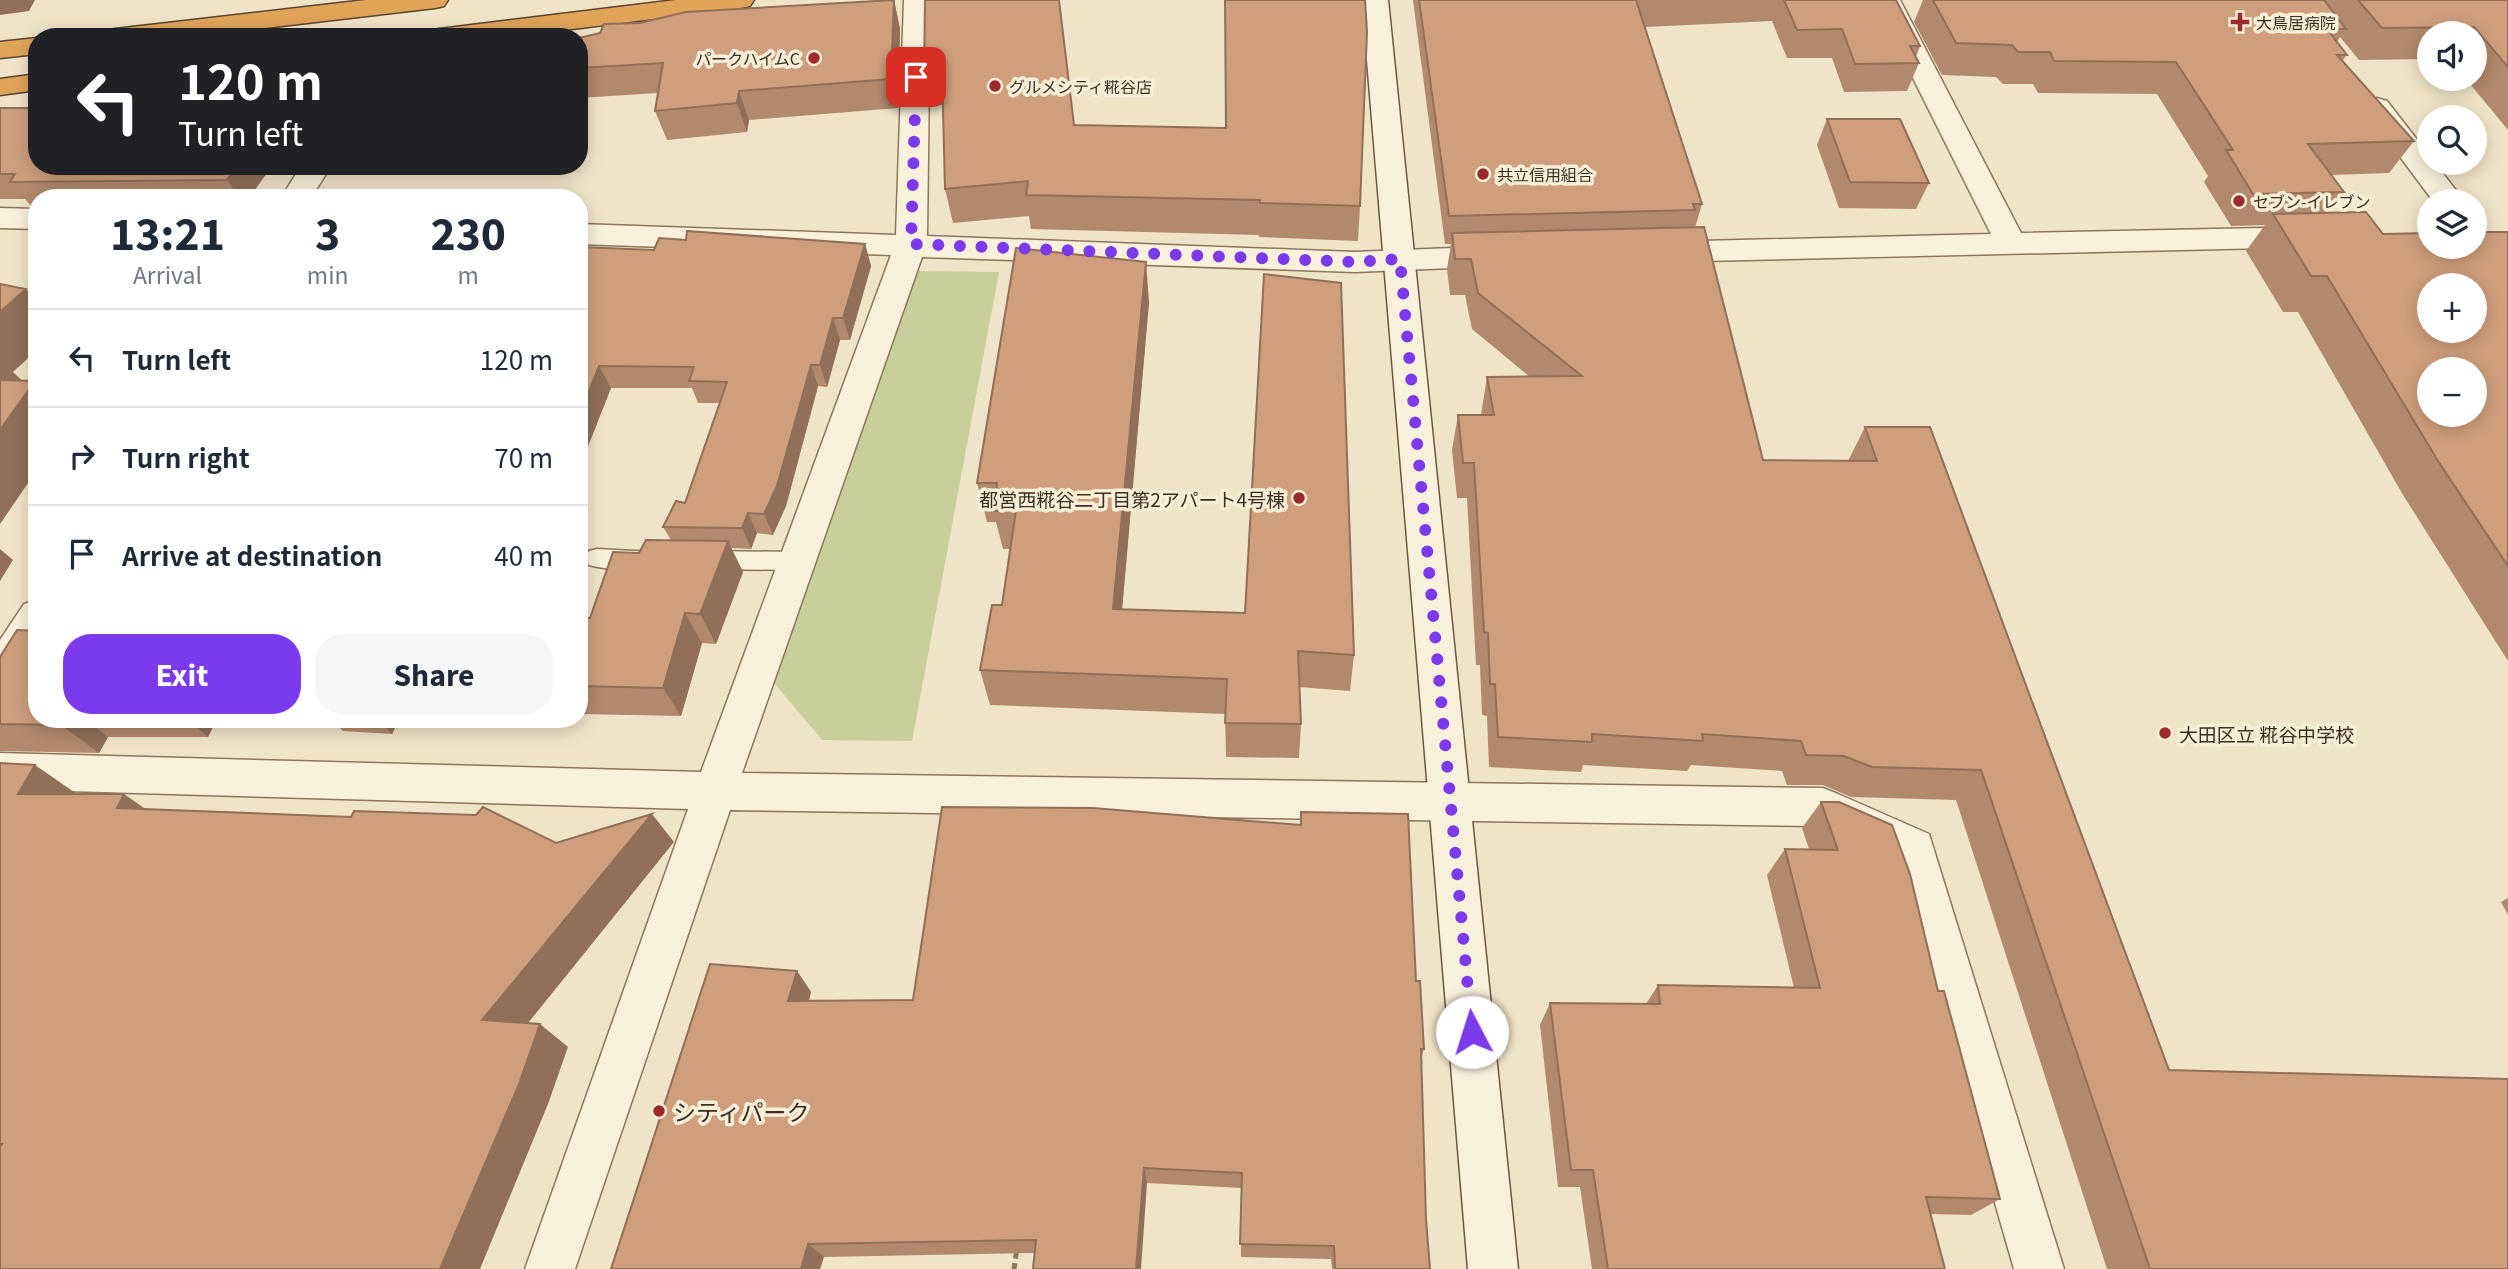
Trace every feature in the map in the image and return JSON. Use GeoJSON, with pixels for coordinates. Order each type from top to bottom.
{"type":"FeatureCollection","features":[{"type":"Feature","properties":{"kind":"highway"},"geometry":{"type":"LineString","coordinates":[[512,28],[741,0]]}},
{"type":"Feature","properties":{"kind":"highway"},"geometry":{"type":"LineString","coordinates":[[191,28],[420,1]]}},
{"type":"Feature","properties":{"kind":"highway"},"geometry":{"type":"LineString","coordinates":[[0,50],[28,47]]}},
{"type":"Feature","properties":{"kind":"highway"},"geometry":{"type":"LineString","coordinates":[[0,87],[28,83]]}},
{"type":"Feature","properties":{"kind":"street"},"geometry":{"type":"LineString","coordinates":[[550,1269],[715,791],[911,244],[918,0]]}},
{"type":"Feature","properties":{"kind":"street"},"geometry":{"type":"LineString","coordinates":[[1375,0],[1452,802],[1493,1269]]}},
{"type":"Feature","properties":{"kind":"street"},"geometry":{"type":"LineString","coordinates":[[1887,0],[2011,244]]}},
{"type":"Feature","properties":{"kind":"street"},"geometry":{"type":"LineString","coordinates":[[2360,85],[2440,189]]}},
{"type":"Feature","properties":{"kind":"street"},"geometry":{"type":"LineString","coordinates":[[0,218],[28,219]]}},
{"type":"Feature","properties":{"kind":"street"},"geometry":{"type":"LineString","coordinates":[[588,234],[1355,262],[1536,255]]}},
{"type":"Feature","properties":{"kind":"street"},"geometry":{"type":"LineString","coordinates":[[1634,253],[2331,237]]}},
{"type":"Feature","properties":{"kind":"street"},"geometry":{"type":"LineString","coordinates":[[0,673],[28,629]]}},
{"type":"Feature","properties":{"kind":"street"},"geometry":{"type":"LineString","coordinates":[[0,771],[715,791],[1823,807],[1914,848],[2039,1269]]}},
{"type":"Feature","properties":{"kind":"lane"},"geometry":{"type":"LineString","coordinates":[[597,558],[798,561]]}},
{"type":"Feature","properties":{"kind":"path"},"geometry":{"type":"LineString","coordinates":[[1014,1269],[1018,1242]]}},
{"type":"Feature","properties":{"kind":"green space"},"geometry":{"type":"Polygon","coordinates":[[[910,271],[999,272],[912,741],[822,740],[770,678],[910,271]]]}},
{"type":"Feature","properties":{"kind":"building"},"geometry":{"type":"Polygon","coordinates":[[[894,0],[891,79],[739,91],[737,103],[655,111],[663,63],[588,67],[588,36],[600,33],[604,24],[640,23],[686,12],[894,0]]]}},
{"type":"Feature","properties":{"kind":"building"},"geometry":{"type":"Polygon","coordinates":[[[925,0],[1059,0],[1074,125],[1226,128],[1225,0],[1365,0],[1367,32],[1360,206],[1260,203],[1260,200],[1026,195],[1028,181],[945,189],[942,70],[924,71],[925,0]]]}},
{"type":"Feature","properties":{"kind":"building"},"geometry":{"type":"Polygon","coordinates":[[[1419,0],[1636,0],[1702,204],[1693,204],[1695,210],[1449,216],[1419,0]]]}},
{"type":"Feature","properties":{"kind":"building"},"geometry":{"type":"Polygon","coordinates":[[[1784,0],[1896,0],[1920,46],[1910,46],[1919,63],[1855,64],[1842,29],[1797,30],[1784,0]]]}},
{"type":"Feature","properties":{"kind":"building"},"geometry":{"type":"Polygon","coordinates":[[[1933,0],[2324,0],[2346,29],[2327,29],[2347,55],[2337,55],[2414,141],[2308,144],[2344,192],[2253,194],[2226,150],[2233,150],[2176,62],[2054,61],[2050,52],[2018,52],[2012,45],[1956,43],[1933,0]]]}},
{"type":"Feature","properties":{"kind":"building"},"geometry":{"type":"Polygon","coordinates":[[[2358,0],[2508,0],[2508,67],[2487,42],[2487,21],[2417,21],[2417,28],[2382,28],[2358,0]]]}},
{"type":"Feature","properties":{"kind":"building"},"geometry":{"type":"Polygon","coordinates":[[[0,108],[28,108],[28,175],[231,175],[227,180],[10,182],[15,174],[0,174],[0,108]]]}},
{"type":"Feature","properties":{"kind":"building"},"geometry":{"type":"Polygon","coordinates":[[[1827,119],[1900,119],[1929,183],[1850,182],[1827,119]]]}},
{"type":"Feature","properties":{"kind":"building"},"geometry":{"type":"Polygon","coordinates":[[[2366,212],[2383,234],[2417,233],[2417,259],[2487,259],[2487,232],[2508,232],[2508,566],[2418,427],[2487,427],[2487,357],[2417,357],[2417,426],[2327,276],[2311,276],[2273,214],[2366,212]]]}},
{"type":"Feature","properties":{"kind":"building"},"geometry":{"type":"Polygon","coordinates":[[[1704,227],[1763,460],[1877,461],[1865,427],[1930,427],[2169,1070],[2508,1079],[2508,1269],[2150,1269],[1981,770],[1872,767],[1844,756],[1806,755],[1801,741],[1702,734],[1703,741],[1592,734],[1592,742],[1498,737],[1495,684],[1490,684],[1488,633],[1484,632],[1474,463],[1463,463],[1458,415],[1494,415],[1487,377],[1582,376],[1478,293],[1471,259],[1455,259],[1452,233],[1704,227]]]}},
{"type":"Feature","properties":{"kind":"building"},"geometry":{"type":"Polygon","coordinates":[[[687,231],[865,244],[843,318],[833,318],[820,365],[811,365],[777,486],[764,514],[748,513],[742,528],[663,527],[676,501],[685,503],[727,382],[689,381],[694,367],[599,366],[588,394],[588,247],[654,250],[659,238],[686,240],[687,231]]]}},
{"type":"Feature","properties":{"kind":"building"},"geometry":{"type":"Polygon","coordinates":[[[1016,248],[1146,262],[1113,609],[1245,613],[1264,274],[1341,283],[1354,655],[1298,651],[1301,724],[1225,723],[1227,679],[980,670],[992,605],[1002,605],[1016,510],[994,511],[997,483],[977,483],[1016,248]]]}},
{"type":"Feature","properties":{"kind":"building"},"geometry":{"type":"Polygon","coordinates":[[[0,284],[26,289],[0,312],[0,284]]]}},
{"type":"Feature","properties":{"kind":"building"},"geometry":{"type":"Polygon","coordinates":[[[0,380],[28,381],[28,391],[0,430],[0,380]]]}},
{"type":"Feature","properties":{"kind":"building"},"geometry":{"type":"Polygon","coordinates":[[[646,540],[728,541],[700,614],[685,613],[663,688],[588,686],[588,618],[613,552],[639,553],[646,540]]]}},
{"type":"Feature","properties":{"kind":"building"},"geometry":{"type":"Polygon","coordinates":[[[17,630],[28,631],[28,724],[0,724],[0,657],[17,630]]]}},
{"type":"Feature","properties":{"kind":"building"},"geometry":{"type":"Polygon","coordinates":[[[0,763],[35,765],[18,794],[124,794],[117,808],[351,817],[354,811],[476,815],[483,807],[556,843],[652,814],[482,1020],[540,1024],[519,1084],[440,1269],[0,1269],[0,763]]]}},
{"type":"Feature","properties":{"kind":"building"},"geometry":{"type":"Polygon","coordinates":[[[1821,802],[1839,802],[1892,825],[1910,874],[1938,991],[1944,991],[2000,1199],[1926,1197],[1945,1269],[1608,1269],[1593,1170],[1571,1170],[1550,1003],[1660,1004],[1658,985],[1820,988],[1785,849],[1838,850],[1821,802]]]}},
{"type":"Feature","properties":{"kind":"building"},"geometry":{"type":"Polygon","coordinates":[[[942,807],[1093,808],[1301,825],[1301,812],[1408,814],[1416,981],[1420,981],[1424,1049],[1421,1049],[1430,1269],[1335,1269],[1334,1246],[1240,1244],[1242,1173],[1144,1168],[1136,1269],[1033,1269],[1036,1240],[808,1244],[801,1269],[611,1269],[710,964],[797,971],[788,1001],[913,1000],[942,807]]]}},
{"type":"Feature","properties":{"kind":"place","name":"大鳥居病院"},"geometry":{"type":"Point","coordinates":[2240,22]}},
{"type":"Feature","properties":{"kind":"place","name":"パークハイムC"},"geometry":{"type":"Point","coordinates":[814,58]}},
{"type":"Feature","properties":{"kind":"place","name":"グルメシティ糀谷店"},"geometry":{"type":"Point","coordinates":[995,86]}},
{"type":"Feature","properties":{"kind":"place","name":"共立信用組合"},"geometry":{"type":"Point","coordinates":[1483,174]}},
{"type":"Feature","properties":{"kind":"place","name":"セブン-イレブン"},"geometry":{"type":"Point","coordinates":[2239,201]}},
{"type":"Feature","properties":{"kind":"place","name":"都営西糀谷二丁目第2アパート4号棟"},"geometry":{"type":"Point","coordinates":[1299,498]}},
{"type":"Feature","properties":{"kind":"place","name":"大田区立 糀谷中学校"},"geometry":{"type":"Point","coordinates":[2165,733]}},
{"type":"Feature","properties":{"kind":"place","name":"シティパーク"},"geometry":{"type":"Point","coordinates":[659,1111]}},
{"type":"Feature","properties":{"kind":"route"},"geometry":{"type":"LineString","coordinates":[[916,77],[911,244],[1355,262],[1400,259],[1472,1032]]}}]}
